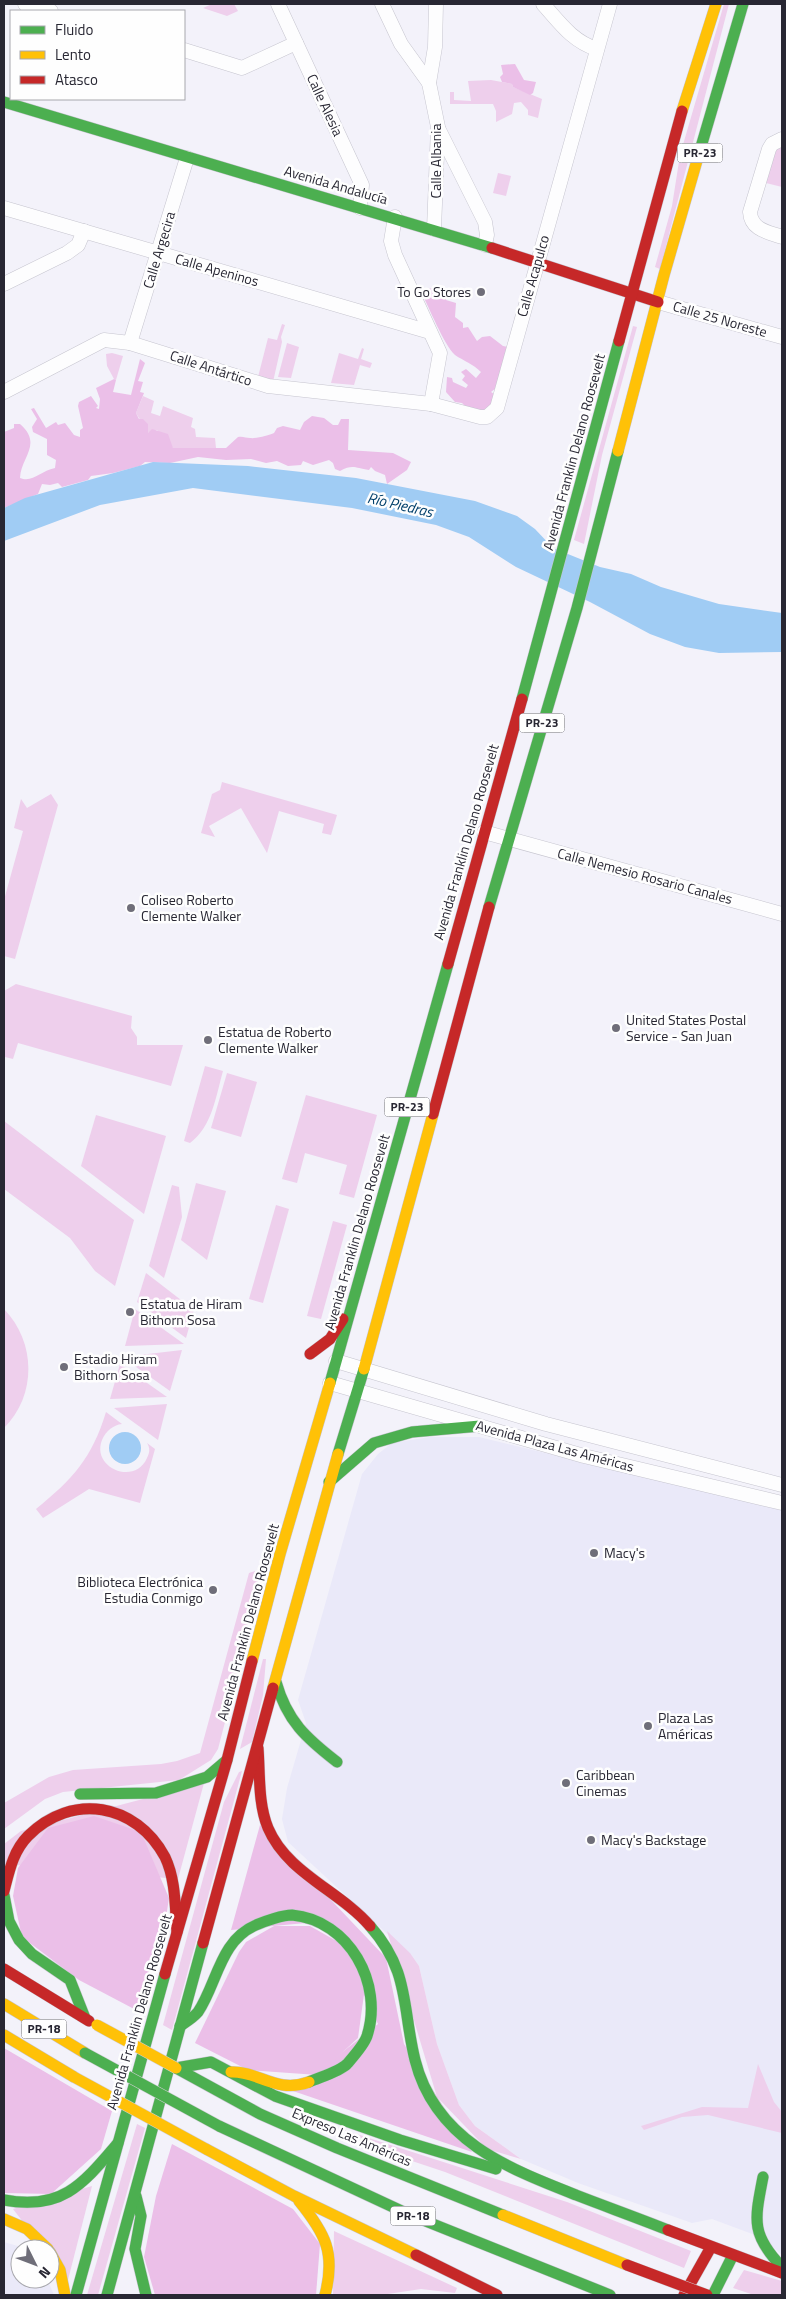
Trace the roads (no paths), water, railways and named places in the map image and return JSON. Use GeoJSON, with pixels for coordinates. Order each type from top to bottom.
{"type":"FeatureCollection","features":[{"type":"Feature","properties":{"kind":"main road","name":"Avenida Franklin Delano Roosevelt"},"geometry":{"type":"LineString","coordinates":[[76,2295],[227,1760],[280,1554],[330,1383],[549,603],[677,125],[716,4]]}},
{"type":"Feature","properties":{"kind":"main road","name":"PR-23"},"geometry":{"type":"LineString","coordinates":[[107,2295],[136,2196],[180,2026],[258,1748],[329,1482],[364,1369],[508,838],[577,608],[658,302],[742,4]]}},
{"type":"Feature","properties":{"kind":"main road","name":"Avenida Andalucía"},"geometry":{"type":"LineString","coordinates":[[4,102],[187,158],[395,217],[632,292],[658,302]]}},
{"type":"Feature","properties":{"kind":"main road"},"geometry":{"type":"LineString","coordinates":[[310,1354],[323,1345],[338,1329],[355,1294]]}},
{"type":"Feature","properties":{"kind":"main road"},"geometry":{"type":"LineString","coordinates":[[329,1482],[374,1443],[412,1432],[480,1426]]}},
{"type":"Feature","properties":{"kind":"main road"},"geometry":{"type":"LineString","coordinates":[[276,1681],[281,1703],[294,1725],[306,1738],[337,1762]]}},
{"type":"Feature","properties":{"kind":"main road"},"geometry":{"type":"LineString","coordinates":[[258,1748],[268,1828],[276,1843],[288,1856],[366,1920],[388,1949],[403,1986],[413,2056],[418,2075],[428,2096],[453,2129],[491,2157],[547,2183],[782,2273]]}},
{"type":"Feature","properties":{"kind":"main road"},"geometry":{"type":"LineString","coordinates":[[69,1796],[156,1793],[207,1777],[227,1760]]}},
{"type":"Feature","properties":{"kind":"main road"},"geometry":{"type":"LineString","coordinates":[[84,2018],[70,1980],[32,1954],[20,1940],[9,1921],[4,1893],[8,1865],[15,1851],[35,1828],[55,1815],[74,1809],[109,1810],[137,1824],[154,1840],[166,1859],[172,1882],[177,1932]]}},
{"type":"Feature","properties":{"kind":"main road"},"geometry":{"type":"LineString","coordinates":[[180,2026],[197,2012],[224,1956],[237,1938],[248,1929],[267,1920],[299,1916],[312,1919],[338,1933],[352,1948],[370,1981],[373,2008],[367,2036],[363,2044],[340,2069],[307,2083],[280,2085],[238,2074]]}},
{"type":"Feature","properties":{"kind":"main road","name":"Expreso Las Américas"},"geometry":{"type":"LineString","coordinates":[[4,1969],[84,2018],[260,2114],[419,2182],[707,2295]]}},
{"type":"Feature","properties":{"kind":"main road","name":"PR-18"},"geometry":{"type":"LineString","coordinates":[[4,2004],[84,2053],[219,2126],[408,2214],[610,2295]]}},
{"type":"Feature","properties":{"kind":"main road"},"geometry":{"type":"LineString","coordinates":[[4,2035],[74,2077],[294,2196],[496,2295]]}},
{"type":"Feature","properties":{"kind":"main road"},"geometry":{"type":"LineString","coordinates":[[176,2068],[211,2062],[238,2074],[275,2096],[400,2140],[473,2163],[547,2183]]}},
{"type":"Feature","properties":{"kind":"main road"},"geometry":{"type":"LineString","coordinates":[[4,2200],[28,2204],[42,2203],[70,2193],[93,2173],[118,2143]]}},
{"type":"Feature","properties":{"kind":"main road"},"geometry":{"type":"LineString","coordinates":[[763,2177],[757,2212],[756,2232],[766,2252],[782,2267]]}},
{"type":"Feature","properties":{"kind":"main road"},"geometry":{"type":"LineString","coordinates":[[136,2196],[141,2216],[135,2249],[146,2295]]}},
{"type":"Feature","properties":{"kind":"main road"},"geometry":{"type":"LineString","coordinates":[[294,2196],[317,2224],[328,2243],[331,2256],[325,2295]]}},
{"type":"Feature","properties":{"kind":"main road"},"geometry":{"type":"LineString","coordinates":[[4,2219],[27,2229],[37,2239]]}},
{"type":"Feature","properties":{"kind":"main road"},"geometry":{"type":"LineString","coordinates":[[684,2295],[711,2247]]}},
{"type":"Feature","properties":{"kind":"main road"},"geometry":{"type":"LineString","coordinates":[[713,2295],[733,2255]]}},
{"type":"Feature","properties":{"kind":"main road"},"geometry":{"type":"LineString","coordinates":[[60,2270],[65,2295]]}},
{"type":"Feature","properties":{"kind":"street"},"geometry":{"type":"LineString","coordinates":[[25,4],[47,10]]}},
{"type":"Feature","properties":{"kind":"street","name":"Calle Alesia"},"geometry":{"type":"LineString","coordinates":[[278,4],[362,185],[360,208]]}},
{"type":"Feature","properties":{"kind":"street"},"geometry":{"type":"LineString","coordinates":[[382,4],[401,44],[429,83]]}},
{"type":"Feature","properties":{"kind":"street","name":"Calle Albania"},"geometry":{"type":"LineString","coordinates":[[434,229],[438,127],[429,83],[435,47],[436,4]]}},
{"type":"Feature","properties":{"kind":"street"},"geometry":{"type":"LineString","coordinates":[[543,4],[574,39],[586,46],[597,49]]}},
{"type":"Feature","properties":{"kind":"street","name":"Calle Acapulco"},"geometry":{"type":"LineString","coordinates":[[431,404],[480,417],[487,417],[496,408],[610,4]]}},
{"type":"Feature","properties":{"kind":"street"},"geometry":{"type":"LineString","coordinates":[[185,50],[242,68],[296,43]]}},
{"type":"Feature","properties":{"kind":"street"},"geometry":{"type":"LineString","coordinates":[[438,127],[484,222],[487,235],[485,245]]}},
{"type":"Feature","properties":{"kind":"street"},"geometry":{"type":"LineString","coordinates":[[782,139],[769,148],[750,212],[751,220],[756,227],[782,237]]}},
{"type":"Feature","properties":{"kind":"street","name":"Calle Argecira"},"geometry":{"type":"LineString","coordinates":[[130,343],[187,158]]}},
{"type":"Feature","properties":{"kind":"street","name":"Calle Apeninos"},"geometry":{"type":"LineString","coordinates":[[4,208],[430,332]]}},
{"type":"Feature","properties":{"kind":"street"},"geometry":{"type":"LineString","coordinates":[[395,217],[391,241],[395,255],[440,353],[431,404]]}},
{"type":"Feature","properties":{"kind":"street"},"geometry":{"type":"LineString","coordinates":[[4,284],[67,253],[78,245],[84,231]]}},
{"type":"Feature","properties":{"kind":"street","name":"Calle 25 Noreste"},"geometry":{"type":"LineString","coordinates":[[658,302],[782,337]]}},
{"type":"Feature","properties":{"kind":"street","name":"Calle Antártico"},"geometry":{"type":"LineString","coordinates":[[4,392],[104,340],[130,343],[268,386],[431,404]]}},
{"type":"Feature","properties":{"kind":"street","name":"Calle Nemesio Rosario Canales"},"geometry":{"type":"LineString","coordinates":[[484,832],[782,914]]}},
{"type":"Feature","properties":{"kind":"street","name":"Avenida Plaza Las Américas"},"geometry":{"type":"LineString","coordinates":[[336,1361],[546,1424],[782,1485]]}},
{"type":"Feature","properties":{"kind":"street","name":"Avenida Plaza Las Américas"},"geometry":{"type":"LineString","coordinates":[[330,1383],[584,1456],[782,1503]]}},
{"type":"Feature","properties":{"kind":"water","name":"Río Piedras"},"geometry":{"type":"Polygon","coordinates":[[[153,462],[248,466],[356,478],[475,501],[517,516],[535,529],[553,548],[600,567],[631,574],[661,587],[719,604],[782,613],[782,652],[719,653],[685,647],[650,634],[590,602],[516,567],[469,537],[436,525],[352,508],[193,488],[100,505],[4,541],[4,508],[25,498],[153,462]]]}},
{"type":"Feature","properties":{"kind":"water"},"geometry":{"type":"Polygon","coordinates":[[[125,1432],[137,1436],[141,1448],[137,1460],[125,1464],[113,1460],[109,1448],[113,1436],[125,1432]]]}},
{"type":"Feature","properties":{"kind":"place","name":"To Go Stores"},"geometry":{"type":"Point","coordinates":[481,292]}},
{"type":"Feature","properties":{"kind":"place","name":"Coliseo Roberto Clemente Walker"},"geometry":{"type":"Point","coordinates":[131,908]}},
{"type":"Feature","properties":{"kind":"place","name":"United States Postal Service - San Juan"},"geometry":{"type":"Point","coordinates":[616,1028]}},
{"type":"Feature","properties":{"kind":"place","name":"Estatua de Roberto Clemente Walker"},"geometry":{"type":"Point","coordinates":[208,1040]}},
{"type":"Feature","properties":{"kind":"place","name":"Estatua de Hiram Bithorn Sosa"},"geometry":{"type":"Point","coordinates":[130,1312]}},
{"type":"Feature","properties":{"kind":"place","name":"Estadio Hiram Bithorn Sosa"},"geometry":{"type":"Point","coordinates":[64,1367]}},
{"type":"Feature","properties":{"kind":"place","name":"Macy's"},"geometry":{"type":"Point","coordinates":[594,1553]}},
{"type":"Feature","properties":{"kind":"place","name":"Biblioteca Electrónica Estudia Conmigo"},"geometry":{"type":"Point","coordinates":[213,1590]}},
{"type":"Feature","properties":{"kind":"place","name":"Plaza Las Américas"},"geometry":{"type":"Point","coordinates":[648,1726]}},
{"type":"Feature","properties":{"kind":"place","name":"Caribbean Cinemas"},"geometry":{"type":"Point","coordinates":[566,1783]}},
{"type":"Feature","properties":{"kind":"place","name":"Macy's Backstage"},"geometry":{"type":"Point","coordinates":[591,1840]}}]}
